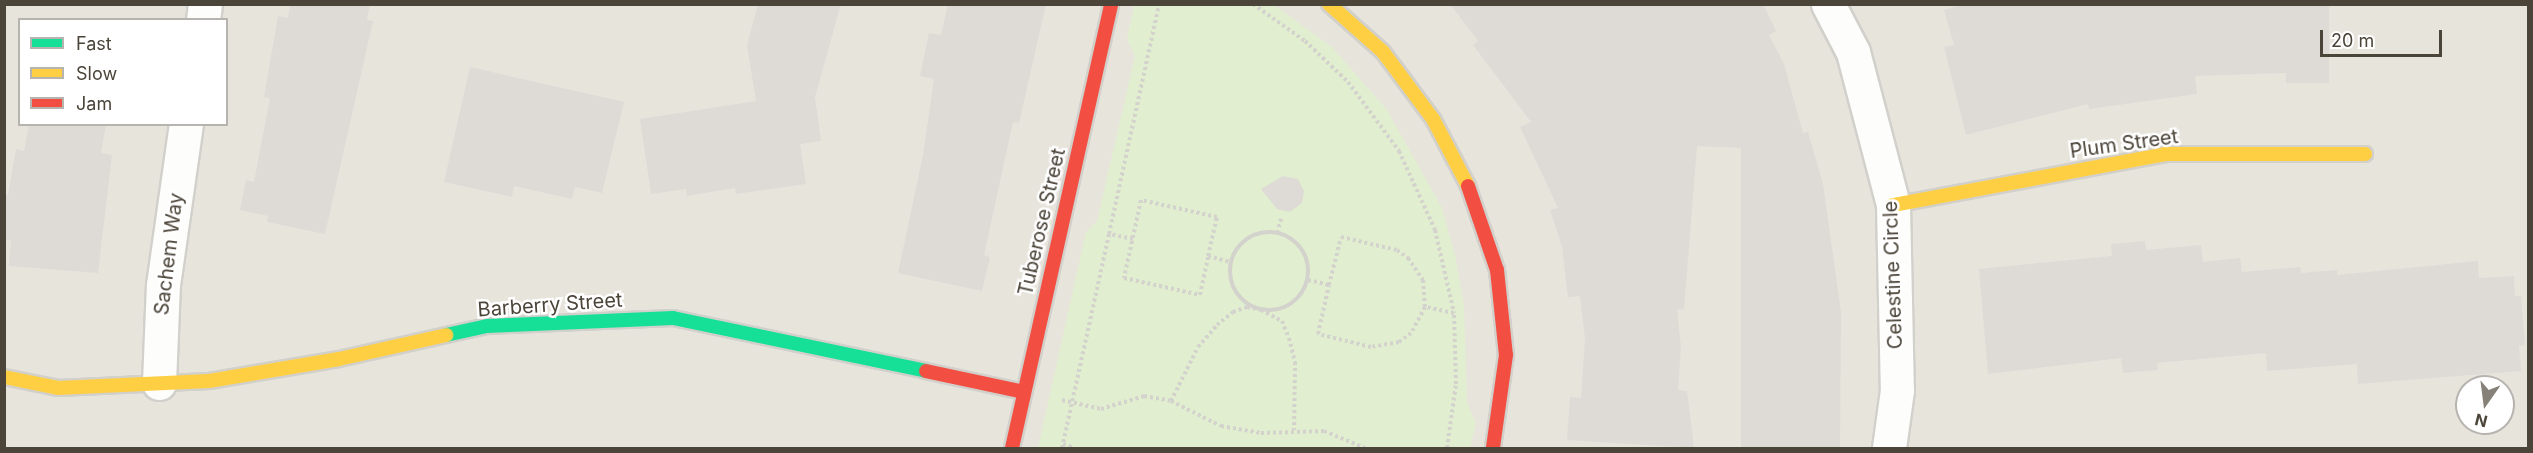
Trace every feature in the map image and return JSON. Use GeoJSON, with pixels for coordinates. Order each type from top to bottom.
{"type":"FeatureCollection","features":[{"type":"Feature","properties":{"kind":"street","name":"Tuberose Street"},"geometry":{"type":"LineString","coordinates":[[1012,448],[1111,4]]}},
{"type":"Feature","properties":{"kind":"street"},"geometry":{"type":"LineString","coordinates":[[1329,4],[1390,62],[1433,119],[1470,190],[1497,270],[1506,356],[1493,448]]}},
{"type":"Feature","properties":{"kind":"street","name":"Celestine Circle"},"geometry":{"type":"LineString","coordinates":[[1828,4],[1853,52],[1893,205],[1897,390],[1889,448]]}},
{"type":"Feature","properties":{"kind":"street","name":"Sachem Way"},"geometry":{"type":"LineString","coordinates":[[159,383],[163,285],[186,126]]}},
{"type":"Feature","properties":{"kind":"street","name":"Plum Street"},"geometry":{"type":"LineString","coordinates":[[1893,205],[2165,154],[2365,154]]}},
{"type":"Feature","properties":{"kind":"street","name":"Barberry Street"},"geometry":{"type":"LineString","coordinates":[[4,377],[58,388],[209,381],[339,359],[487,326],[673,318],[1024,392]]}},
{"type":"Feature","properties":{"kind":"path"},"geometry":{"type":"LineString","coordinates":[[1074,448],[1063,446],[1159,4]]}},
{"type":"Feature","properties":{"kind":"path"},"geometry":{"type":"LineString","coordinates":[[1253,4],[1305,41],[1348,82],[1399,151],[1435,230],[1454,314],[1456,384],[1448,448]]}},
{"type":"Feature","properties":{"kind":"path"},"geometry":{"type":"LineString","coordinates":[[1141,200],[1217,217],[1208,256],[1200,295],[1124,278],[1141,200]]}},
{"type":"Feature","properties":{"kind":"path"},"geometry":{"type":"LineString","coordinates":[[1277,233],[1281,219]]}},
{"type":"Feature","properties":{"kind":"path"},"geometry":{"type":"LineString","coordinates":[[1171,401],[1198,347],[1217,325],[1233,312],[1247,307],[1261,310],[1285,308],[1303,291],[1308,280],[1303,250],[1277,233],[1248,238],[1230,262],[1231,280],[1239,297],[1261,310],[1282,321],[1295,362],[1294,430]]}},
{"type":"Feature","properties":{"kind":"path"},"geometry":{"type":"LineString","coordinates":[[1109,234],[1133,239]]}},
{"type":"Feature","properties":{"kind":"path"},"geometry":{"type":"LineString","coordinates":[[1341,237],[1397,250],[1408,258],[1423,280],[1425,307],[1412,333],[1399,342],[1371,348],[1318,334],[1329,285],[1341,237]]}},
{"type":"Feature","properties":{"kind":"path"},"geometry":{"type":"LineString","coordinates":[[1208,256],[1230,262]]}},
{"type":"Feature","properties":{"kind":"path"},"geometry":{"type":"LineString","coordinates":[[1308,280],[1329,285]]}},
{"type":"Feature","properties":{"kind":"path"},"geometry":{"type":"LineString","coordinates":[[1425,307],[1454,314]]}},
{"type":"Feature","properties":{"kind":"path"},"geometry":{"type":"LineString","coordinates":[[1024,392],[1101,409],[1143,396],[1171,401],[1221,426],[1261,433],[1294,430],[1324,431],[1365,448]]}},
{"type":"Feature","properties":{"kind":"shaded area"},"geometry":{"type":"Polygon","coordinates":[[[5,5],[2528,5],[2528,448],[5,448],[5,5]]]}},
{"type":"Feature","properties":{"kind":"green space"},"geometry":{"type":"Polygon","coordinates":[[[1134,5],[1274,5],[1332,47],[1387,110],[1442,208],[1455,255],[1464,305],[1467,403],[1476,423],[1470,448],[1038,448],[1086,232],[1097,221],[1135,56],[1127,39],[1134,5]]]}},
{"type":"Feature","properties":{"kind":"building"},"geometry":{"type":"Polygon","coordinates":[[[290,4],[370,4],[367,20],[373,21],[325,234],[267,222],[268,216],[240,210],[246,180],[254,182],[270,98],[264,97],[278,16],[288,18],[290,4]]]}},
{"type":"Feature","properties":{"kind":"building"},"geometry":{"type":"Polygon","coordinates":[[[758,4],[841,4],[815,97],[821,141],[800,144],[806,184],[736,194],[735,188],[687,196],[686,189],[651,194],[640,119],[756,101],[747,45],[758,4]]]}},
{"type":"Feature","properties":{"kind":"building"},"geometry":{"type":"Polygon","coordinates":[[[948,4],[1046,4],[1019,123],[1013,122],[984,255],[990,257],[982,291],[898,273],[923,155],[934,79],[920,76],[929,33],[941,35],[948,4]]]}},
{"type":"Feature","properties":{"kind":"building"},"geometry":{"type":"Polygon","coordinates":[[[1450,4],[1763,4],[1776,31],[1769,35],[1784,64],[1803,133],[1808,132],[1823,184],[1841,312],[1840,448],[1741,448],[1741,148],[1697,146],[1684,309],[1677,310],[1681,347],[1678,390],[1687,391],[1694,448],[1567,440],[1570,397],[1581,398],[1585,339],[1580,296],[1568,297],[1562,247],[1550,210],[1558,208],[1520,127],[1531,122],[1473,45],[1478,41],[1450,4]]]}},
{"type":"Feature","properties":{"kind":"building"},"geometry":{"type":"Polygon","coordinates":[[[1965,4],[2329,4],[2329,83],[2286,83],[2286,73],[2195,76],[2197,94],[2089,109],[2088,104],[1966,135],[1944,47],[1954,45],[1944,10],[1965,4]]]}},
{"type":"Feature","properties":{"kind":"building"},"geometry":{"type":"Polygon","coordinates":[[[470,67],[624,102],[602,193],[575,187],[572,199],[514,186],[512,197],[444,182],[470,67]]]}},
{"type":"Feature","properties":{"kind":"building"},"geometry":{"type":"Polygon","coordinates":[[[29,126],[106,126],[101,153],[112,155],[98,273],[9,266],[11,240],[4,240],[4,195],[8,195],[16,149],[24,151],[29,126]]]}},
{"type":"Feature","properties":{"kind":"building"},"geometry":{"type":"Polygon","coordinates":[[[1283,176],[1298,179],[1304,191],[1302,203],[1290,212],[1277,209],[1261,189],[1283,176]]]}},
{"type":"Feature","properties":{"kind":"building"},"geometry":{"type":"Polygon","coordinates":[[[2145,241],[2146,250],[2201,245],[2203,262],[2240,258],[2242,272],[2300,267],[2301,273],[2337,270],[2337,275],[2478,261],[2479,278],[2514,276],[2515,296],[2521,296],[2525,345],[2519,346],[2521,371],[2358,384],[2357,364],[2267,371],[2266,353],[2157,363],[2158,370],[2123,373],[2121,358],[1988,374],[1979,269],[2112,256],[2111,244],[2145,241]]]}},
{"type":"Feature","properties":{"kind":"traffic: fast"},"geometry":{"type":"LineString","coordinates":[[446,335],[487,326],[673,318],[926,371]]}},
{"type":"Feature","properties":{"kind":"traffic: slow"},"geometry":{"type":"LineString","coordinates":[[1329,4],[1383,52],[1433,119],[1468,186]]}},
{"type":"Feature","properties":{"kind":"traffic: slow"},"geometry":{"type":"LineString","coordinates":[[1893,205],[2165,154],[2365,154]]}},
{"type":"Feature","properties":{"kind":"traffic: slow"},"geometry":{"type":"LineString","coordinates":[[4,377],[58,388],[209,381],[339,359],[446,335]]}},
{"type":"Feature","properties":{"kind":"traffic: jam"},"geometry":{"type":"LineString","coordinates":[[1012,448],[1111,4]]}},
{"type":"Feature","properties":{"kind":"traffic: jam"},"geometry":{"type":"LineString","coordinates":[[1468,186],[1497,270],[1506,355],[1493,448]]}},
{"type":"Feature","properties":{"kind":"traffic: jam"},"geometry":{"type":"LineString","coordinates":[[926,371],[1024,392]]}}]}
